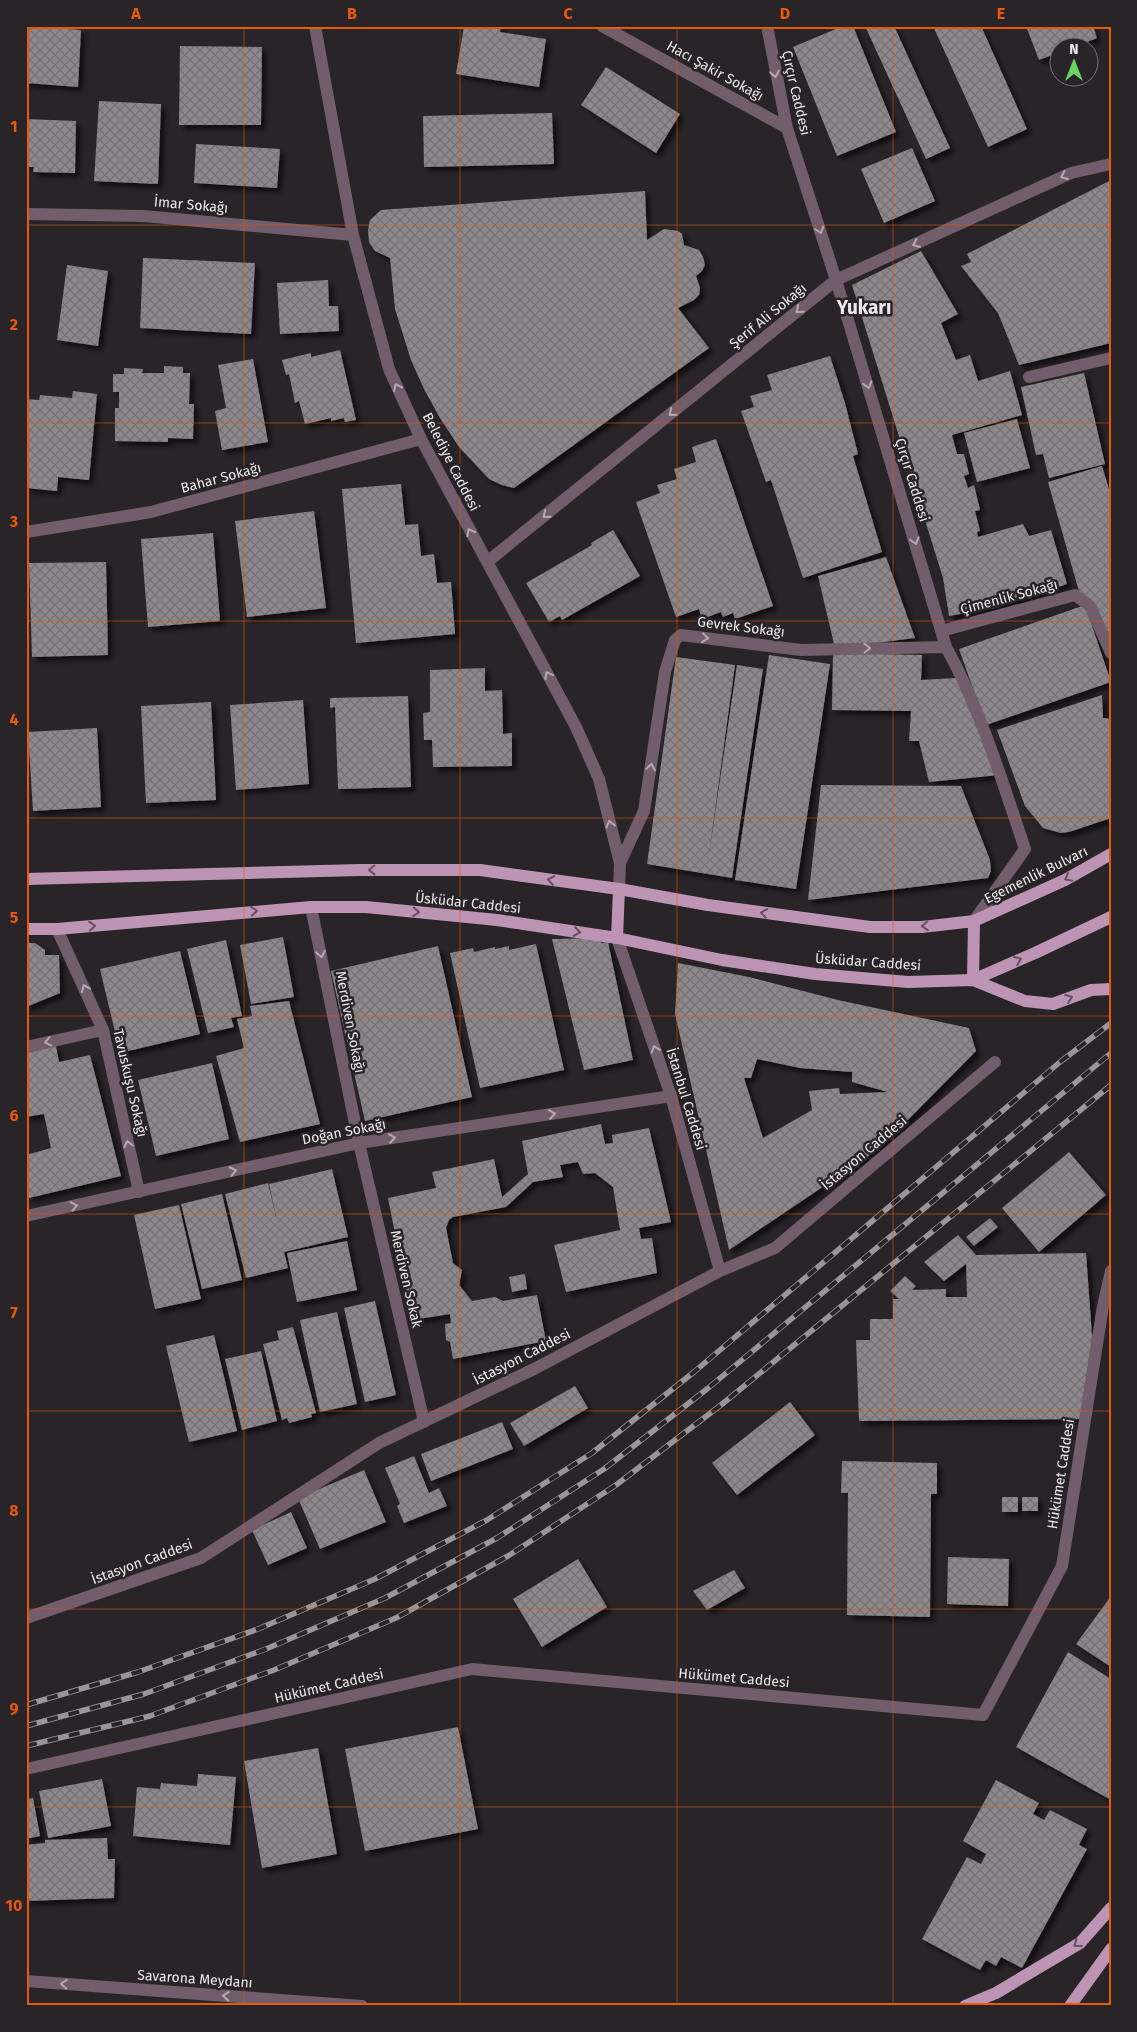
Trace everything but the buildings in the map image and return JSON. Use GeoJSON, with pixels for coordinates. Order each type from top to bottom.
{"type":"FeatureCollection","features":[{"type":"Feature","properties":{"kind":"main road","name":"Egemenlik Bulvarı"},"geometry":{"type":"LineString","coordinates":[[974,921],[1065,880],[1111,854]]}},
{"type":"Feature","properties":{"kind":"main road","name":"Üsküdar Caddesi"},"geometry":{"type":"LineString","coordinates":[[26,879],[447,869],[480,870],[619,889],[708,905],[870,928],[922,927],[974,921]]}},
{"type":"Feature","properties":{"kind":"main road"},"geometry":{"type":"LineString","coordinates":[[617,938],[619,889]]}},
{"type":"Feature","properties":{"kind":"main road","name":"Üsküdar Caddesi"},"geometry":{"type":"LineString","coordinates":[[26,929],[58,929],[311,906],[366,907],[497,920],[617,938],[722,960],[815,974],[908,982],[973,980]]}},
{"type":"Feature","properties":{"kind":"main road"},"geometry":{"type":"LineString","coordinates":[[973,980],[1035,953],[1111,916]]}},
{"type":"Feature","properties":{"kind":"main road"},"geometry":{"type":"LineString","coordinates":[[973,980],[974,921]]}},
{"type":"Feature","properties":{"kind":"main road"},"geometry":{"type":"LineString","coordinates":[[973,980],[1026,1000],[1053,1004],[1091,990],[1111,989]]}},
{"type":"Feature","properties":{"kind":"main road"},"geometry":{"type":"LineString","coordinates":[[965,2006],[996,1993],[1080,1943],[1111,1908]]}},
{"type":"Feature","properties":{"kind":"main road"},"geometry":{"type":"LineString","coordinates":[[1070,2006],[1111,1949]]}},
{"type":"Feature","properties":{"kind":"street","name":"Belediye Caddesi"},"geometry":{"type":"LineString","coordinates":[[315,26],[353,235],[389,369],[420,439],[576,727],[599,779],[620,863],[619,889]]}},
{"type":"Feature","properties":{"kind":"street","name":"Hacı Şakir Sokağı"},"geometry":{"type":"LineString","coordinates":[[602,26],[787,128]]}},
{"type":"Feature","properties":{"kind":"street","name":"Çırçır Caddesi"},"geometry":{"type":"LineString","coordinates":[[767,26],[787,128],[836,280],[946,647],[985,731],[1026,849],[974,921]]}},
{"type":"Feature","properties":{"kind":"street","name":"Şerif Ali Sokağı"},"geometry":{"type":"LineString","coordinates":[[487,562],[836,280],[1071,173],[1111,164]]}},
{"type":"Feature","properties":{"kind":"street","name":"İmar Sokağı"},"geometry":{"type":"LineString","coordinates":[[26,214],[142,216],[353,235]]}},
{"type":"Feature","properties":{"kind":"street"},"geometry":{"type":"LineString","coordinates":[[1029,377],[1111,358]]}},
{"type":"Feature","properties":{"kind":"street","name":"Bahar Sokağı"},"geometry":{"type":"LineString","coordinates":[[26,532],[151,512],[420,439]]}},
{"type":"Feature","properties":{"kind":"street","name":"Çimenlik Sokağı"},"geometry":{"type":"LineString","coordinates":[[941,631],[1075,594],[1090,606],[1111,654]]}},
{"type":"Feature","properties":{"kind":"street","name":"Gevrek Sokağı"},"geometry":{"type":"LineString","coordinates":[[620,863],[644,811],[665,672],[675,640],[681,635],[801,650],[946,647]]}},
{"type":"Feature","properties":{"kind":"street","name":"Merdiven Sokağı"},"geometry":{"type":"LineString","coordinates":[[311,906],[359,1143]]}},
{"type":"Feature","properties":{"kind":"street","name":"Tavuskuşu Sokağı"},"geometry":{"type":"LineString","coordinates":[[58,929],[103,1030],[139,1192]]}},
{"type":"Feature","properties":{"kind":"street","name":"İstanbul Caddesi"},"geometry":{"type":"LineString","coordinates":[[617,938],[671,1096],[720,1271]]}},
{"type":"Feature","properties":{"kind":"street"},"geometry":{"type":"LineString","coordinates":[[26,1047],[103,1030]]}},
{"type":"Feature","properties":{"kind":"street","name":"İstasyon Caddesi"},"geometry":{"type":"LineString","coordinates":[[26,1618],[200,1558],[379,1443],[534,1368],[720,1271],[775,1248],[994,1062]]}},
{"type":"Feature","properties":{"kind":"street","name":"Doğan Sokağı"},"geometry":{"type":"LineString","coordinates":[[26,1216],[359,1143],[671,1096]]}},
{"type":"Feature","properties":{"kind":"street","name":"Merdiven Sokak"},"geometry":{"type":"LineString","coordinates":[[359,1143],[424,1422]]}},
{"type":"Feature","properties":{"kind":"street","name":"Hükümet Caddesi"},"geometry":{"type":"LineString","coordinates":[[26,1769],[472,1669],[983,1715],[1062,1566],[1103,1306],[1111,1271]]}},
{"type":"Feature","properties":{"kind":"street","name":"Savarona Meydanı"},"geometry":{"type":"LineString","coordinates":[[26,1982],[362,2006]]}},
{"type":"Feature","properties":{"kind":"railway"},"geometry":{"type":"LineString","coordinates":[[26,1705],[138,1672],[258,1629],[375,1579],[487,1520],[592,1453],[694,1372],[1060,1062],[1111,1023]]}},
{"type":"Feature","properties":{"kind":"railway"},"geometry":{"type":"LineString","coordinates":[[26,1726],[144,1694],[266,1649],[385,1598],[497,1538],[604,1469],[707,1389],[1111,1053]]}},
{"type":"Feature","properties":{"kind":"railway"},"geometry":{"type":"LineString","coordinates":[[26,1746],[150,1716],[274,1670],[396,1618],[508,1556],[616,1485],[721,1405],[1111,1085]]}},
{"type":"Feature","properties":{"kind":"district","name":"Yukarı"},"geometry":{"type":"Point","coordinates":[864,307]}}]}
